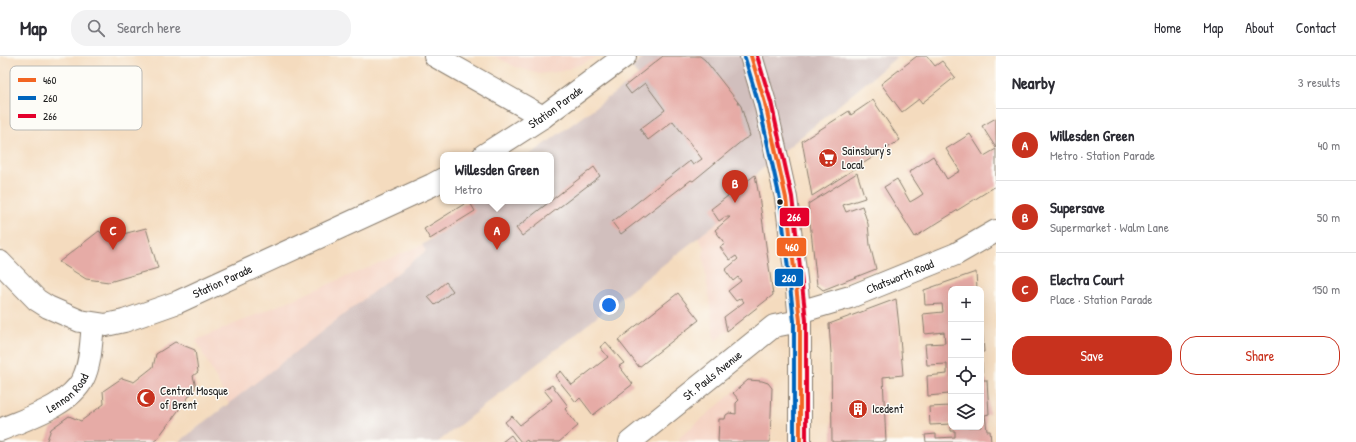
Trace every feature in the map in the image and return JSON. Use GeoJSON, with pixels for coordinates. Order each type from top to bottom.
{"type":"FeatureCollection","features":[{"type":"Feature","properties":{"kind":"street"},"geometry":{"type":"LineString","coordinates":[[435,56],[543,117]]}},
{"type":"Feature","properties":{"kind":"street","name":"Station Parade"},"geometry":{"type":"LineString","coordinates":[[489,152],[543,117],[625,56]]}},
{"type":"Feature","properties":{"kind":"street"},"geometry":{"type":"LineString","coordinates":[[751,56],[765,102],[786,198],[800,317],[800,442]]}},
{"type":"Feature","properties":{"kind":"street","name":"Station Parade"},"geometry":{"type":"LineString","coordinates":[[2,267],[37,300],[48,307],[80,321],[106,325],[124,321],[178,302],[440,181]]}},
{"type":"Feature","properties":{"kind":"street","name":"Chatsworth Road"},"geometry":{"type":"LineString","coordinates":[[800,317],[956,254],[994,234]]}},
{"type":"Feature","properties":{"kind":"street","name":"St. Pauls Avenue"},"geometry":{"type":"LineString","coordinates":[[630,442],[774,326],[800,317]]}},
{"type":"Feature","properties":{"kind":"street","name":"Lennon Road"},"geometry":{"type":"LineString","coordinates":[[0,430],[55,406],[72,394],[83,378],[88,364],[93,324]]}},
{"type":"Feature","properties":{"kind":"shaded area"},"geometry":{"type":"Polygon","coordinates":[[[494,56],[597,56],[591,60],[563,71],[539,74],[516,67],[494,56]]]}},
{"type":"Feature","properties":{"kind":"shaded area"},"geometry":{"type":"Polygon","coordinates":[[[646,56],[898,56],[755,175],[711,209],[719,221],[438,442],[179,442],[426,251],[422,245],[475,211],[471,204],[554,204],[554,152],[534,152],[638,76],[632,67],[646,56]]]}},
{"type":"Feature","properties":{"kind":"shaded area"},"geometry":{"type":"Polygon","coordinates":[[[755,175],[773,295],[715,341],[703,255],[705,249],[698,237],[719,221],[711,209],[755,175]]]}},
{"type":"Feature","properties":{"kind":"shaded area"},"geometry":{"type":"Polygon","coordinates":[[[422,245],[426,251],[229,404],[196,340],[422,245]]]}},
{"type":"Feature","properties":{"kind":"shaded area"},"geometry":{"type":"Polygon","coordinates":[[[748,380],[761,380],[768,382],[772,387],[771,442],[679,442],[680,437],[748,380]]]}},
{"type":"Feature","properties":{"kind":"building"},"geometry":{"type":"Polygon","coordinates":[[[663,56],[700,56],[705,60],[741,106],[750,136],[693,181],[691,180],[621,234],[612,222],[690,161],[693,165],[702,159],[673,121],[648,140],[640,129],[665,110],[645,83],[631,94],[625,86],[663,56]]]}},
{"type":"Feature","properties":{"kind":"building"},"geometry":{"type":"Polygon","coordinates":[[[917,56],[927,56],[935,66],[942,61],[955,77],[922,103],[919,99],[902,112],[881,84],[917,56]]]}},
{"type":"Feature","properties":{"kind":"building"},"geometry":{"type":"Polygon","coordinates":[[[873,100],[900,140],[812,196],[802,141],[849,111],[851,115],[873,100]]]}},
{"type":"Feature","properties":{"kind":"building"},"geometry":{"type":"Polygon","coordinates":[[[996,118],[996,148],[982,126],[996,118]]]}},
{"type":"Feature","properties":{"kind":"building"},"geometry":{"type":"Polygon","coordinates":[[[970,134],[984,156],[996,149],[996,186],[915,237],[884,187],[897,179],[910,202],[917,198],[923,194],[909,172],[933,156],[947,179],[960,171],[946,149],[970,134]]]}},
{"type":"Feature","properties":{"kind":"building"},"geometry":{"type":"Polygon","coordinates":[[[594,167],[600,176],[522,236],[516,228],[547,204],[554,204],[554,198],[594,167]]]}},
{"type":"Feature","properties":{"kind":"building"},"geometry":{"type":"Polygon","coordinates":[[[857,173],[865,198],[843,205],[846,212],[862,206],[868,224],[870,245],[876,269],[823,290],[817,285],[808,204],[857,173]]]}},
{"type":"Feature","properties":{"kind":"building"},"geometry":{"type":"Polygon","coordinates":[[[755,175],[773,295],[727,331],[724,317],[744,302],[741,298],[736,301],[728,291],[741,281],[738,277],[733,281],[725,270],[738,259],[736,256],[730,260],[720,247],[725,244],[715,230],[730,217],[725,217],[719,221],[711,209],[755,175]]]}},
{"type":"Feature","properties":{"kind":"building"},"geometry":{"type":"Polygon","coordinates":[[[464,204],[471,204],[475,211],[430,239],[424,229],[464,204]]]}},
{"type":"Feature","properties":{"kind":"building"},"geometry":{"type":"Polygon","coordinates":[[[146,228],[158,268],[109,282],[86,279],[59,262],[99,231],[108,238],[146,228]]]}},
{"type":"Feature","properties":{"kind":"building"},"geometry":{"type":"Polygon","coordinates":[[[976,272],[977,286],[948,286],[948,394],[928,396],[927,376],[947,374],[947,364],[927,365],[925,344],[945,343],[944,332],[925,334],[923,314],[943,312],[942,304],[925,305],[924,290],[976,272]]]}},
{"type":"Feature","properties":{"kind":"building"},"geometry":{"type":"Polygon","coordinates":[[[446,282],[453,291],[435,305],[428,297],[446,282]]]}},
{"type":"Feature","properties":{"kind":"building"},"geometry":{"type":"Polygon","coordinates":[[[678,293],[699,320],[639,367],[618,340],[678,293]]]}},
{"type":"Feature","properties":{"kind":"building"},"geometry":{"type":"Polygon","coordinates":[[[896,299],[903,375],[883,377],[886,442],[832,442],[831,353],[829,324],[896,299]]]}},
{"type":"Feature","properties":{"kind":"building","name":"Central Mosque of Brent"},"geometry":{"type":"Polygon","coordinates":[[[175,342],[195,350],[198,372],[193,376],[196,387],[157,439],[153,442],[45,442],[51,429],[69,416],[81,421],[104,404],[103,391],[122,378],[134,382],[153,367],[156,354],[175,342]]]}},
{"type":"Feature","properties":{"kind":"building"},"geometry":{"type":"Polygon","coordinates":[[[606,342],[624,363],[619,366],[633,384],[593,415],[580,398],[576,402],[555,376],[561,371],[572,385],[608,357],[600,347],[606,342]]]}},
{"type":"Feature","properties":{"kind":"building"},"geometry":{"type":"Polygon","coordinates":[[[748,380],[768,383],[772,388],[770,442],[718,442],[719,419],[725,419],[726,415],[729,413],[736,414],[736,403],[739,400],[733,393],[748,380]]]}},
{"type":"Feature","properties":{"kind":"building"},"geometry":{"type":"Polygon","coordinates":[[[984,380],[987,380],[989,414],[985,415],[987,431],[990,431],[991,442],[926,442],[925,435],[936,434],[936,438],[955,437],[955,431],[951,431],[984,430],[984,380]]]}},
{"type":"Feature","properties":{"kind":"building"},"geometry":{"type":"Polygon","coordinates":[[[552,385],[568,406],[565,409],[578,426],[559,442],[528,442],[527,440],[521,442],[505,422],[512,416],[520,425],[552,400],[544,390],[552,385]]]}},
{"type":"Feature","properties":{"kind":"building"},"geometry":{"type":"Polygon","coordinates":[[[948,406],[948,424],[930,425],[929,407],[948,406]]]}},
{"type":"Feature","properties":{"kind":"building"},"geometry":{"type":"Polygon","coordinates":[[[511,435],[516,442],[502,442],[511,435]]]}},
{"type":"Feature","properties":{"kind":"transit line","name":"460"},"geometry":{"type":"LineString","coordinates":[[751,56],[765,103],[786,198],[800,321],[800,442]]}},
{"type":"Feature","properties":{"kind":"transit line","name":"266"},"geometry":{"type":"LineString","coordinates":[[757,56],[771,102],[792,197],[806,320],[806,442]]}},
{"type":"Feature","properties":{"kind":"transit line","name":"260"},"geometry":{"type":"LineString","coordinates":[[745,58],[759,105],[780,199],[794,321],[794,442]]}},
{"type":"Feature","properties":{"kind":"place","name":"Sainsbury's Local"},"geometry":{"type":"Point","coordinates":[828,158]}},
{"type":"Feature","properties":{"kind":"place","name":"Supersave"},"geometry":{"type":"Point","coordinates":[735,203]}},
{"type":"Feature","properties":{"kind":"place","name":"Electra Court"},"geometry":{"type":"Point","coordinates":[113,250]}},
{"type":"Feature","properties":{"kind":"place","name":"Willesden Green"},"geometry":{"type":"Point","coordinates":[497,250]}},
{"type":"Feature","properties":{"kind":"place","name":"Central Mosque of Brent"},"geometry":{"type":"Point","coordinates":[146,398]}},
{"type":"Feature","properties":{"kind":"place","name":"Icedent"},"geometry":{"type":"Point","coordinates":[858,409]}}]}
